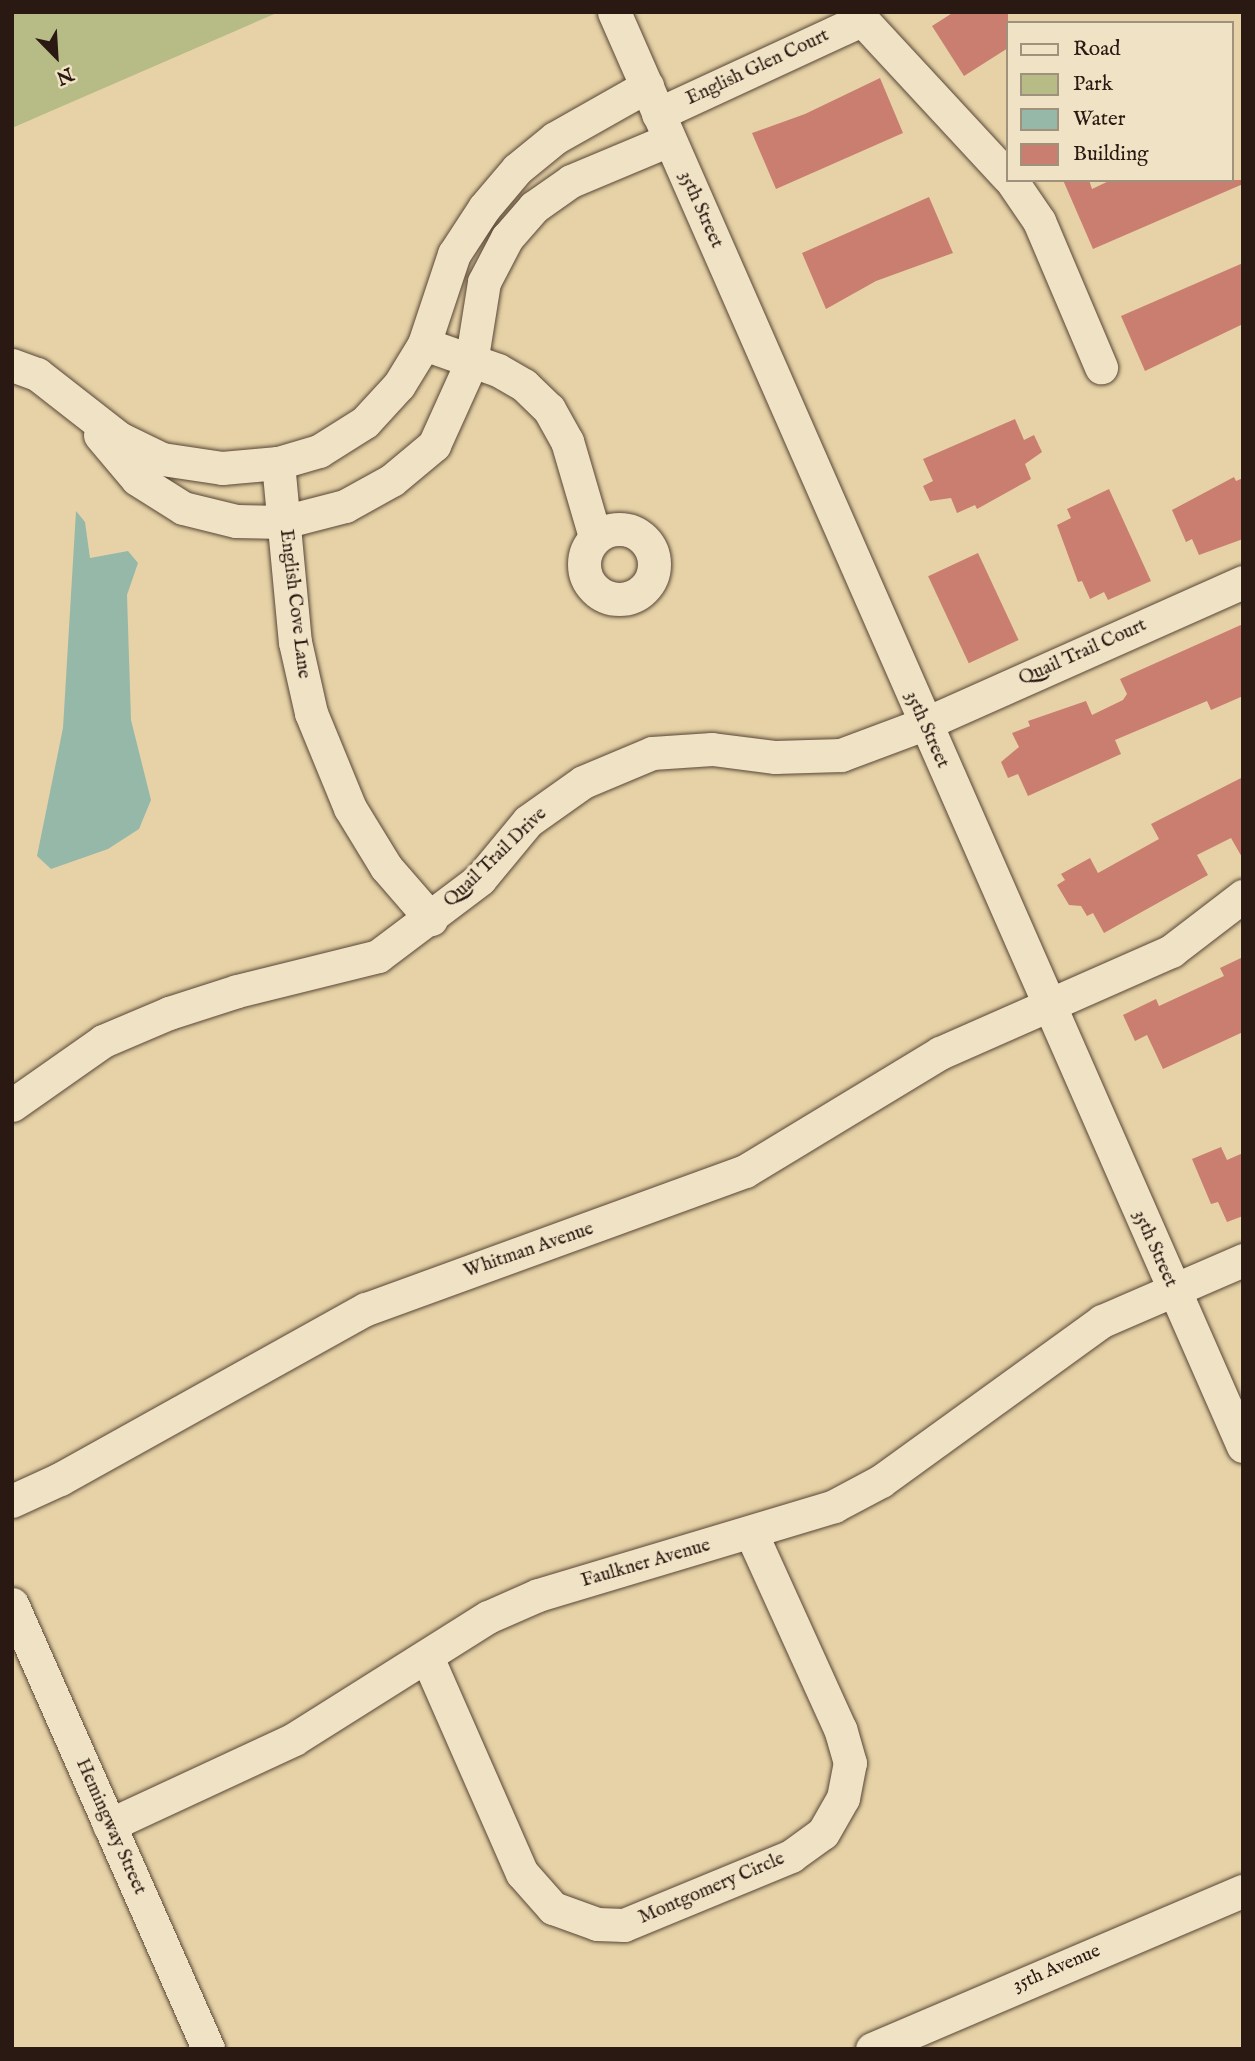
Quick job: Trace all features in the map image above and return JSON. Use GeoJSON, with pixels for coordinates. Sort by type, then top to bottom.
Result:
{"type":"FeatureCollection","features":[{"type":"Feature","properties":{"kind":"street","name":"35th Street"},"geometry":{"type":"LineString","coordinates":[[614,12],[1172,1290],[1243,1446]]}},
{"type":"Feature","properties":{"kind":"street","name":"English Glen Court"},"geometry":{"type":"LineString","coordinates":[[658,113],[857,17],[1006,175]]}},
{"type":"Feature","properties":{"kind":"street"},"geometry":{"type":"LineString","coordinates":[[12,365],[37,374],[119,439],[162,459],[222,468],[278,463],[319,452],[365,422],[400,385],[424,344],[454,254],[484,208],[517,169],[555,138],[658,113]]}},
{"type":"Feature","properties":{"kind":"street"},"geometry":{"type":"LineString","coordinates":[[76,406],[137,479],[183,508],[236,521],[283,522],[345,506],[391,480],[434,444],[471,363],[484,282],[507,238],[534,207],[572,181],[658,113]]}},
{"type":"Feature","properties":{"kind":"street","name":"English Glen Court"},"geometry":{"type":"LineString","coordinates":[[1012,182],[1039,221],[1101,367]]}},
{"type":"Feature","properties":{"kind":"street"},"geometry":{"type":"LineString","coordinates":[[424,344],[524,385],[549,409],[567,441],[596,537]]}},
{"type":"Feature","properties":{"kind":"street","name":"English Cove Lane"},"geometry":{"type":"LineString","coordinates":[[278,463],[295,642],[322,746],[350,808],[386,867],[431,919]]}},
{"type":"Feature","properties":{"kind":"street","name":"Quail Trail Court"},"geometry":{"type":"LineString","coordinates":[[924,724],[1243,582]]}},
{"type":"Feature","properties":{"kind":"street","name":"Quail Trail Drive"},"geometry":{"type":"LineString","coordinates":[[12,1105],[103,1041],[237,990],[378,956],[480,880],[528,821],[583,782],[652,753],[712,749],[775,757],[841,755],[924,724]]}},
{"type":"Feature","properties":{"kind":"street","name":"Whitman Avenue"},"geometry":{"type":"LineString","coordinates":[[12,1501],[97,1459],[323,1329],[366,1309],[745,1171],[904,1072],[1171,951],[1243,896]]}},
{"type":"Feature","properties":{"kind":"street","name":"Faulkner Avenue"},"geometry":{"type":"LineString","coordinates":[[109,1825],[270,1752],[488,1617],[538,1595],[834,1506],[881,1481],[1091,1328],[1243,1260]]}},
{"type":"Feature","properties":{"kind":"street","name":"Montgomery Circle"},"geometry":{"type":"LineString","coordinates":[[427,1657],[522,1873],[553,1908],[597,1924],[624,1925],[792,1856],[823,1833],[842,1798],[850,1763],[840,1728],[751,1533]]}},
{"type":"Feature","properties":{"kind":"street","name":"Hemingway Street"},"geometry":{"type":"LineString","coordinates":[[12,1604],[208,2049]]}},
{"type":"Feature","properties":{"kind":"street","name":"35th Avenue"},"geometry":{"type":"LineString","coordinates":[[872,2049],[1243,1891]]}},
{"type":"Feature","properties":{"kind":"green space"},"geometry":{"type":"Polygon","coordinates":[[[12,12],[279,12],[12,128],[12,12]]]}},
{"type":"Feature","properties":{"kind":"water"},"geometry":{"type":"Polygon","coordinates":[[[76,511],[85,522],[90,558],[128,551],[138,563],[127,595],[131,720],[151,800],[139,829],[108,849],[51,869],[37,856],[63,728],[76,511]]]}},
{"type":"Feature","properties":{"kind":"building"},"geometry":{"type":"Polygon","coordinates":[[[954,12],[1008,12],[1006,49],[964,76],[932,26],[954,12]]]}},
{"type":"Feature","properties":{"kind":"building"},"geometry":{"type":"Polygon","coordinates":[[[880,78],[903,133],[776,189],[752,133],[805,114],[880,78]]]}},
{"type":"Feature","properties":{"kind":"building"},"geometry":{"type":"Polygon","coordinates":[[[1243,180],[1243,184],[1093,249],[1064,182],[1090,182],[1092,189],[1107,182],[1243,180]]]}},
{"type":"Feature","properties":{"kind":"building"},"geometry":{"type":"Polygon","coordinates":[[[929,197],[953,253],[876,281],[826,309],[802,253],[929,197]]]}},
{"type":"Feature","properties":{"kind":"building"},"geometry":{"type":"Polygon","coordinates":[[[1243,263],[1243,324],[1145,371],[1121,316],[1243,263]]]}},
{"type":"Feature","properties":{"kind":"building"},"geometry":{"type":"Polygon","coordinates":[[[1015,419],[1024,440],[1034,435],[1042,452],[1025,464],[1031,479],[977,509],[975,505],[957,513],[951,498],[930,501],[923,486],[933,481],[923,459],[1015,419]]]}},
{"type":"Feature","properties":{"kind":"building"},"geometry":{"type":"Polygon","coordinates":[[[1234,477],[1236,481],[1243,478],[1243,539],[1199,555],[1192,539],[1186,542],[1172,510],[1234,477]]]}},
{"type":"Feature","properties":{"kind":"building"},"geometry":{"type":"Polygon","coordinates":[[[1109,489],[1151,581],[1108,600],[1104,592],[1090,599],[1082,581],[1078,582],[1057,525],[1071,518],[1067,509],[1109,489]]]}},
{"type":"Feature","properties":{"kind":"building"},"geometry":{"type":"Polygon","coordinates":[[[978,553],[1019,640],[969,663],[928,576],[978,553]]]}},
{"type":"Feature","properties":{"kind":"building"},"geometry":{"type":"Polygon","coordinates":[[[1243,624],[1243,696],[1211,710],[1207,701],[1115,740],[1121,754],[1028,796],[1018,774],[1008,778],[1001,762],[1019,747],[1012,733],[1030,726],[1028,721],[1086,701],[1092,715],[1123,700],[1127,694],[1120,679],[1243,624]]]}},
{"type":"Feature","properties":{"kind":"building"},"geometry":{"type":"Polygon","coordinates":[[[1243,777],[1243,859],[1231,838],[1197,855],[1208,875],[1104,933],[1093,913],[1087,916],[1081,906],[1069,905],[1057,885],[1065,880],[1061,874],[1090,858],[1098,873],[1159,839],[1151,824],[1243,777]]]}},
{"type":"Feature","properties":{"kind":"building"},"geometry":{"type":"Polygon","coordinates":[[[1243,957],[1243,1032],[1163,1069],[1147,1035],[1135,1041],[1123,1015],[1156,999],[1159,1006],[1224,976],[1220,968],[1243,957]]]}},
{"type":"Feature","properties":{"kind":"building"},"geometry":{"type":"Polygon","coordinates":[[[1221,1147],[1227,1160],[1243,1153],[1243,1216],[1227,1222],[1218,1202],[1211,1204],[1192,1159],[1221,1147]]]}}]}
